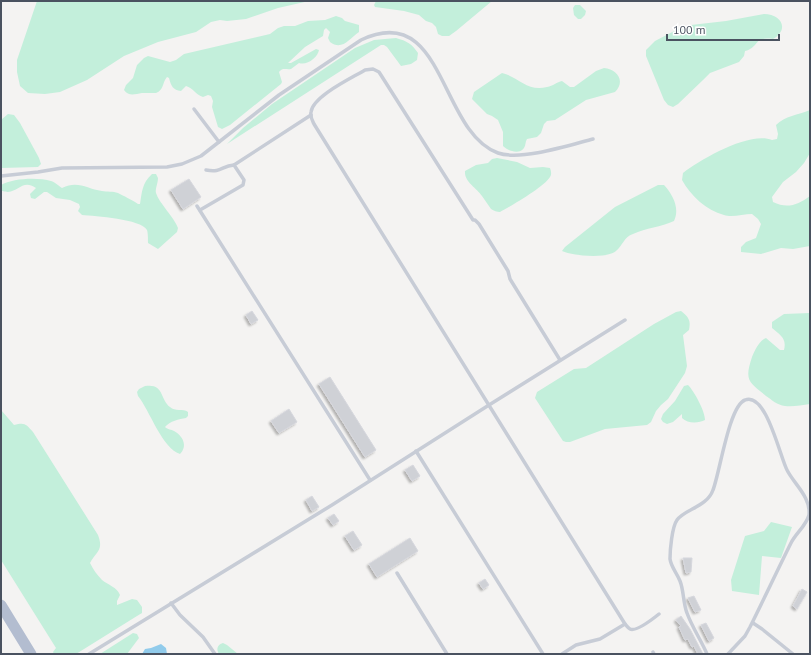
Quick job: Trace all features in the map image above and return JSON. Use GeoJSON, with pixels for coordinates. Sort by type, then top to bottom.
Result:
{"type":"FeatureCollection","features":[{"type":"Feature","properties":{"kind":"main road"},"geometry":{"type":"LineString","coordinates":[[1,605],[31,654]]}},
{"type":"Feature","properties":{"kind":"lane"},"geometry":{"type":"LineString","coordinates":[[1,176],[62,168],[166,167],[192,161],[219,142],[279,94],[360,40],[372,34],[390,30],[407,34],[420,42],[433,61],[466,126],[475,138],[490,150],[511,156],[524,155],[557,149],[594,139]]}},
{"type":"Feature","properties":{"kind":"lane"},"geometry":{"type":"LineString","coordinates":[[560,360],[510,279],[508,271],[480,224],[473,220],[379,72],[373,69],[365,70],[315,102],[311,115],[318,131],[628,629],[637,629],[659,614]]}},
{"type":"Feature","properties":{"kind":"lane"},"geometry":{"type":"LineString","coordinates":[[194,109],[219,142]]}},
{"type":"Feature","properties":{"kind":"lane"},"geometry":{"type":"LineString","coordinates":[[206,170],[216,172],[226,166],[234,165],[311,115]]}},
{"type":"Feature","properties":{"kind":"lane"},"geometry":{"type":"LineString","coordinates":[[200,210],[242,185],[244,180],[234,165]]}},
{"type":"Feature","properties":{"kind":"lane"},"geometry":{"type":"LineString","coordinates":[[197,206],[370,480]]}},
{"type":"Feature","properties":{"kind":"lane"},"geometry":{"type":"LineString","coordinates":[[89,654],[332,505],[625,320]]}},
{"type":"Feature","properties":{"kind":"lane"},"geometry":{"type":"LineString","coordinates":[[707,654],[688,615],[681,581],[670,560],[674,528],[677,520],[702,503],[713,491],[732,418],[740,403],[749,399],[758,403],[765,413],[787,470],[804,494],[809,512],[807,521],[792,541],[753,623],[745,636],[728,654]]}},
{"type":"Feature","properties":{"kind":"lane"},"geometry":{"type":"LineString","coordinates":[[416,451],[542,654]]}},
{"type":"Feature","properties":{"kind":"lane"},"geometry":{"type":"LineString","coordinates":[[396,573],[447,654]]}},
{"type":"Feature","properties":{"kind":"lane"},"geometry":{"type":"LineString","coordinates":[[171,603],[180,615],[203,637],[215,654]]}},
{"type":"Feature","properties":{"kind":"lane"},"geometry":{"type":"LineString","coordinates":[[753,623],[790,653]]}},
{"type":"Feature","properties":{"kind":"lane"},"geometry":{"type":"LineString","coordinates":[[562,654],[576,645],[600,639],[626,624]]}},
{"type":"Feature","properties":{"kind":"green space"},"geometry":{"type":"Polygon","coordinates":[[[37,1],[309,1],[278,8],[246,19],[227,21],[220,20],[211,22],[196,32],[158,42],[124,56],[87,80],[60,92],[45,94],[28,93],[20,86],[17,72],[17,60],[37,1]]]}},
{"type":"Feature","properties":{"kind":"green space"},"geometry":{"type":"Polygon","coordinates":[[[376,1],[492,1],[449,36],[442,36],[438,34],[436,27],[432,23],[426,21],[419,15],[404,11],[375,7],[374,5],[376,1]]]}},
{"type":"Feature","properties":{"kind":"green space"},"geometry":{"type":"Polygon","coordinates":[[[575,5],[580,5],[586,11],[585,15],[581,19],[578,19],[574,15],[573,8],[575,5]]]}},
{"type":"Feature","properties":{"kind":"green space"},"geometry":{"type":"Polygon","coordinates":[[[764,14],[775,16],[779,19],[782,27],[778,35],[773,39],[767,38],[759,40],[753,47],[745,51],[744,56],[739,62],[710,73],[678,104],[673,107],[668,105],[664,100],[646,56],[646,50],[655,41],[680,28],[691,25],[726,21],[764,14]]]}},
{"type":"Feature","properties":{"kind":"green space"},"geometry":{"type":"Polygon","coordinates":[[[336,16],[345,21],[359,25],[359,32],[342,45],[338,45],[330,42],[328,38],[330,32],[326,28],[323,36],[305,47],[288,63],[291,63],[316,49],[319,50],[314,58],[309,62],[302,64],[299,63],[291,69],[280,70],[281,84],[230,125],[222,129],[218,127],[212,107],[213,101],[211,96],[208,95],[203,97],[186,86],[181,91],[176,90],[167,77],[162,88],[156,93],[128,94],[124,90],[126,85],[133,78],[137,65],[148,56],[170,62],[176,60],[184,54],[270,34],[278,28],[284,26],[295,26],[308,21],[325,20],[336,16]]]}},
{"type":"Feature","properties":{"kind":"green space"},"geometry":{"type":"Polygon","coordinates":[[[396,38],[414,47],[418,53],[417,60],[411,64],[401,66],[387,47],[381,45],[227,144],[243,128],[272,104],[355,48],[374,40],[396,38]]]}},
{"type":"Feature","properties":{"kind":"green space"},"geometry":{"type":"Polygon","coordinates":[[[604,68],[616,73],[620,80],[620,84],[615,92],[586,100],[555,120],[547,121],[544,124],[541,133],[537,137],[527,139],[524,148],[516,152],[503,146],[503,132],[498,120],[487,114],[472,99],[474,92],[502,73],[528,86],[540,88],[547,87],[562,81],[570,87],[574,87],[596,71],[604,68]]]}},
{"type":"Feature","properties":{"kind":"green space"},"geometry":{"type":"Polygon","coordinates":[[[810,110],[810,153],[804,163],[796,172],[783,182],[772,197],[773,202],[788,206],[797,204],[810,196],[810,246],[793,249],[781,248],[761,254],[741,252],[741,247],[746,242],[756,238],[761,224],[758,219],[752,214],[727,216],[711,210],[690,192],[682,180],[683,173],[713,154],[739,143],[751,139],[777,139],[778,134],[776,125],[788,118],[810,110]]]}},
{"type":"Feature","properties":{"kind":"green space"},"geometry":{"type":"Polygon","coordinates":[[[8,114],[14,115],[20,123],[39,158],[41,164],[38,167],[1,168],[1,120],[8,114]]]}},
{"type":"Feature","properties":{"kind":"green space"},"geometry":{"type":"Polygon","coordinates":[[[497,158],[517,162],[530,168],[550,168],[551,175],[547,181],[527,196],[500,212],[496,211],[491,209],[480,193],[469,182],[465,175],[465,171],[476,165],[488,163],[492,159],[497,158]]]}},
{"type":"Feature","properties":{"kind":"green space"},"geometry":{"type":"Polygon","coordinates":[[[152,174],[156,174],[158,178],[156,193],[178,228],[177,232],[158,249],[148,243],[147,230],[143,226],[136,223],[97,216],[82,215],[78,211],[80,207],[79,204],[70,200],[56,198],[47,192],[44,192],[35,199],[31,198],[30,194],[36,188],[28,185],[24,185],[8,192],[1,191],[1,185],[12,181],[39,179],[55,183],[62,188],[78,185],[97,190],[116,192],[140,204],[144,184],[152,174]]]}},
{"type":"Feature","properties":{"kind":"green space"},"geometry":{"type":"Polygon","coordinates":[[[658,185],[664,185],[673,197],[676,207],[676,216],[674,221],[630,235],[612,254],[590,256],[562,251],[615,207],[658,185]]]}},
{"type":"Feature","properties":{"kind":"green space"},"geometry":{"type":"Polygon","coordinates":[[[681,311],[688,317],[690,324],[689,330],[683,335],[687,366],[685,373],[668,399],[656,411],[651,422],[647,425],[605,429],[570,442],[563,441],[535,398],[537,392],[574,369],[586,368],[654,324],[676,312],[681,311]]]}},
{"type":"Feature","properties":{"kind":"green space"},"geometry":{"type":"Polygon","coordinates":[[[810,313],[810,404],[791,406],[782,405],[766,396],[752,384],[748,376],[748,371],[752,357],[759,343],[766,338],[780,350],[784,350],[785,342],[772,328],[772,322],[784,314],[810,313]]]}},
{"type":"Feature","properties":{"kind":"green space"},"geometry":{"type":"Polygon","coordinates":[[[688,385],[699,401],[705,416],[705,420],[700,422],[690,422],[682,418],[682,414],[673,422],[667,424],[663,422],[661,419],[663,414],[675,401],[684,386],[688,385]]]}},
{"type":"Feature","properties":{"kind":"green space"},"geometry":{"type":"Polygon","coordinates":[[[145,386],[156,387],[159,389],[167,404],[172,408],[188,412],[188,416],[186,418],[172,422],[165,427],[173,430],[182,438],[184,448],[180,454],[168,445],[162,437],[138,396],[137,392],[139,389],[145,386]]]}},
{"type":"Feature","properties":{"kind":"green space"},"geometry":{"type":"Polygon","coordinates":[[[1,410],[14,425],[25,424],[33,432],[98,535],[100,540],[100,548],[90,563],[102,580],[119,592],[120,595],[117,605],[132,599],[137,600],[142,607],[142,613],[76,654],[54,654],[53,652],[56,648],[1,560],[1,410]]]}},
{"type":"Feature","properties":{"kind":"green space"},"geometry":{"type":"Polygon","coordinates":[[[771,522],[792,527],[781,558],[762,556],[759,595],[732,591],[731,580],[745,536],[764,531],[771,522]]]}},
{"type":"Feature","properties":{"kind":"green space"},"geometry":{"type":"Polygon","coordinates":[[[133,633],[137,634],[139,638],[127,654],[100,654],[133,633]]]}},
{"type":"Feature","properties":{"kind":"green space"},"geometry":{"type":"Polygon","coordinates":[[[223,643],[238,654],[219,654],[218,647],[223,643]]]}},
{"type":"Feature","properties":{"kind":"water"},"geometry":{"type":"Polygon","coordinates":[[[161,644],[166,648],[167,654],[142,654],[145,649],[161,644]]]}},
{"type":"Feature","properties":{"kind":"building"},"geometry":{"type":"Polygon","coordinates":[[[189,179],[201,197],[183,209],[171,190],[189,179]]]}},
{"type":"Feature","properties":{"kind":"building"},"geometry":{"type":"Polygon","coordinates":[[[252,311],[258,320],[251,324],[246,315],[252,311]]]}},
{"type":"Feature","properties":{"kind":"building"},"geometry":{"type":"Polygon","coordinates":[[[330,377],[376,450],[365,457],[319,384],[330,377]]]}},
{"type":"Feature","properties":{"kind":"building"},"geometry":{"type":"Polygon","coordinates":[[[289,409],[297,422],[279,433],[271,421],[289,409]]]}},
{"type":"Feature","properties":{"kind":"building"},"geometry":{"type":"Polygon","coordinates":[[[413,465],[420,476],[412,481],[405,470],[413,465]]]}},
{"type":"Feature","properties":{"kind":"building"},"geometry":{"type":"Polygon","coordinates":[[[312,496],[319,507],[312,511],[306,500],[312,496]]]}},
{"type":"Feature","properties":{"kind":"building"},"geometry":{"type":"Polygon","coordinates":[[[334,514],[339,521],[333,525],[328,518],[334,514]]]}},
{"type":"Feature","properties":{"kind":"building"},"geometry":{"type":"Polygon","coordinates":[[[353,531],[362,545],[354,550],[345,536],[353,531]]]}},
{"type":"Feature","properties":{"kind":"building"},"geometry":{"type":"Polygon","coordinates":[[[410,538],[418,551],[377,577],[369,564],[410,538]]]}},
{"type":"Feature","properties":{"kind":"building"},"geometry":{"type":"Polygon","coordinates":[[[683,558],[692,558],[691,572],[686,573],[683,558]]]}},
{"type":"Feature","properties":{"kind":"building"},"geometry":{"type":"Polygon","coordinates":[[[485,579],[489,585],[483,589],[479,583],[485,579]]]}},
{"type":"Feature","properties":{"kind":"building"},"geometry":{"type":"Polygon","coordinates":[[[802,589],[807,592],[797,609],[793,606],[802,589]]]}},
{"type":"Feature","properties":{"kind":"building"},"geometry":{"type":"Polygon","coordinates":[[[694,596],[701,610],[695,612],[688,598],[694,596]]]}},
{"type":"Feature","properties":{"kind":"building"},"geometry":{"type":"Polygon","coordinates":[[[681,616],[690,629],[703,654],[698,654],[688,639],[685,640],[679,627],[681,626],[676,620],[681,616]]]}},
{"type":"Feature","properties":{"kind":"building"},"geometry":{"type":"Polygon","coordinates":[[[706,623],[714,638],[709,641],[701,625],[706,623]]]}}]}
